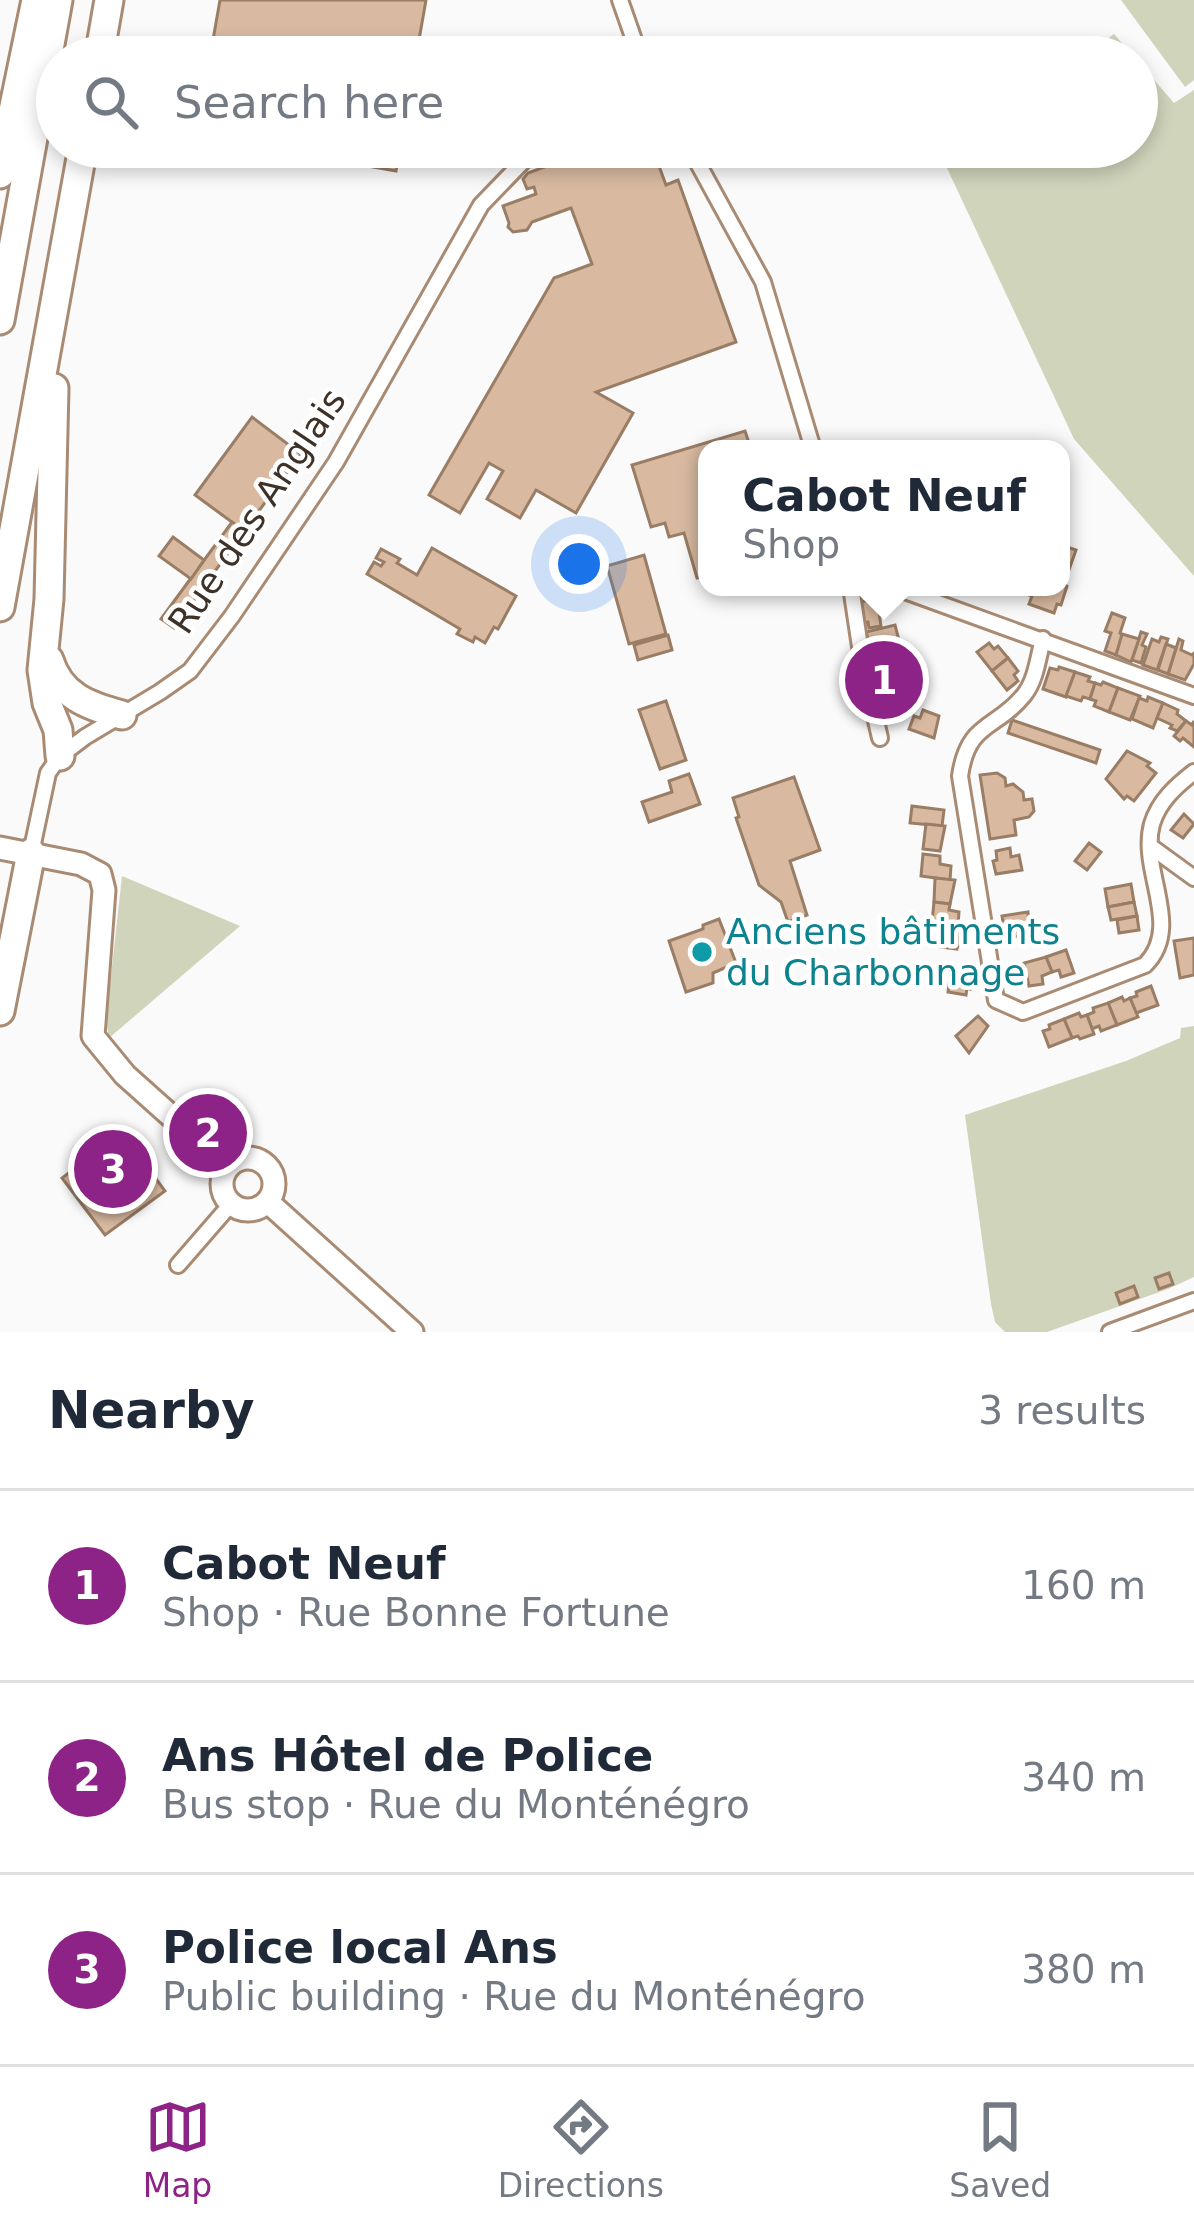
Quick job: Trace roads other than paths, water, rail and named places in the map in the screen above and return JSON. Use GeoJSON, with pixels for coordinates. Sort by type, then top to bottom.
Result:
{"type":"FeatureCollection","features":[{"type":"Feature","properties":{"kind":"highway"},"geometry":{"type":"LineString","coordinates":[[0,174],[36,0]]}},
{"type":"Feature","properties":{"kind":"highway"},"geometry":{"type":"LineString","coordinates":[[51,36],[58,0]]}},
{"type":"Feature","properties":{"kind":"highway"},"geometry":{"type":"LineString","coordinates":[[103,36],[109,0]]}},
{"type":"Feature","properties":{"kind":"highway"},"geometry":{"type":"LineString","coordinates":[[22,72],[22,196]]}},
{"type":"Feature","properties":{"kind":"highway"},"geometry":{"type":"LineString","coordinates":[[0,320],[36,120]]}},
{"type":"Feature","properties":{"kind":"highway"},"geometry":{"type":"LineString","coordinates":[[0,607],[79,168]]}},
{"type":"Feature","properties":{"kind":"highway"},"geometry":{"type":"LineString","coordinates":[[51,324],[50,579],[42,670],[60,756]]}},
{"type":"Feature","properties":{"kind":"highway"},"geometry":{"type":"LineString","coordinates":[[45,645],[63,689],[88,706],[122,715]]}},
{"type":"Feature","properties":{"kind":"highway"},"geometry":{"type":"LineString","coordinates":[[0,1011],[31,853]]}},
{"type":"Feature","properties":{"kind":"street"},"geometry":{"type":"LineString","coordinates":[[620,0],[630,36]]}},
{"type":"Feature","properties":{"kind":"street","name":"Rue des Anglais"},"geometry":{"type":"LineString","coordinates":[[60,756],[190,671],[336,462],[481,205],[517,168]]}},
{"type":"Feature","properties":{"kind":"street"},"geometry":{"type":"LineString","coordinates":[[701,168],[763,282],[810,440]]}},
{"type":"Feature","properties":{"kind":"street"},"geometry":{"type":"LineString","coordinates":[[851,596],[880,738]]}},
{"type":"Feature","properties":{"kind":"street"},"geometry":{"type":"LineString","coordinates":[[919,596],[1194,696]]}},
{"type":"Feature","properties":{"kind":"street"},"geometry":{"type":"LineString","coordinates":[[1043,640],[1031,684],[1021,700],[980,731],[964,750],[960,776],[995,1000],[1023,1012],[1145,965],[1156,954],[1163,926],[1150,846],[1152,823],[1170,791],[1194,772]]}},
{"type":"Feature","properties":{"kind":"street"},"geometry":{"type":"LineString","coordinates":[[31,853],[48,773],[60,756]]}},
{"type":"Feature","properties":{"kind":"street"},"geometry":{"type":"LineString","coordinates":[[1150,846],[1194,878]]}},
{"type":"Feature","properties":{"kind":"street"},"geometry":{"type":"LineString","coordinates":[[0,848],[81,864],[100,874],[104,890],[93,1036],[125,1075],[228,1166]]}},
{"type":"Feature","properties":{"kind":"street"},"geometry":{"type":"LineString","coordinates":[[247,1158],[264,1163],[275,1185],[268,1202],[249,1211],[231,1204],[221,1184],[228,1166],[247,1158]]}},
{"type":"Feature","properties":{"kind":"street"},"geometry":{"type":"LineString","coordinates":[[268,1202],[412,1332]]}},
{"type":"Feature","properties":{"kind":"street"},"geometry":{"type":"LineString","coordinates":[[178,1265],[231,1204]]}},
{"type":"Feature","properties":{"kind":"street"},"geometry":{"type":"LineString","coordinates":[[1110,1332],[1194,1301]]}},
{"type":"Feature","properties":{"kind":"place","name":"Cabot Neuf"},"geometry":{"type":"Point","coordinates":[884,680]}},
{"type":"Feature","properties":{"kind":"place","name":"Anciens bâtiments du Charbonnage"},"geometry":{"type":"Point","coordinates":[702,952]}},
{"type":"Feature","properties":{"kind":"place","name":"Ans Hôtel de Police"},"geometry":{"type":"Point","coordinates":[208,1133]}},
{"type":"Feature","properties":{"kind":"place","name":"Police local Ans"},"geometry":{"type":"Point","coordinates":[113,1169]}}]}
